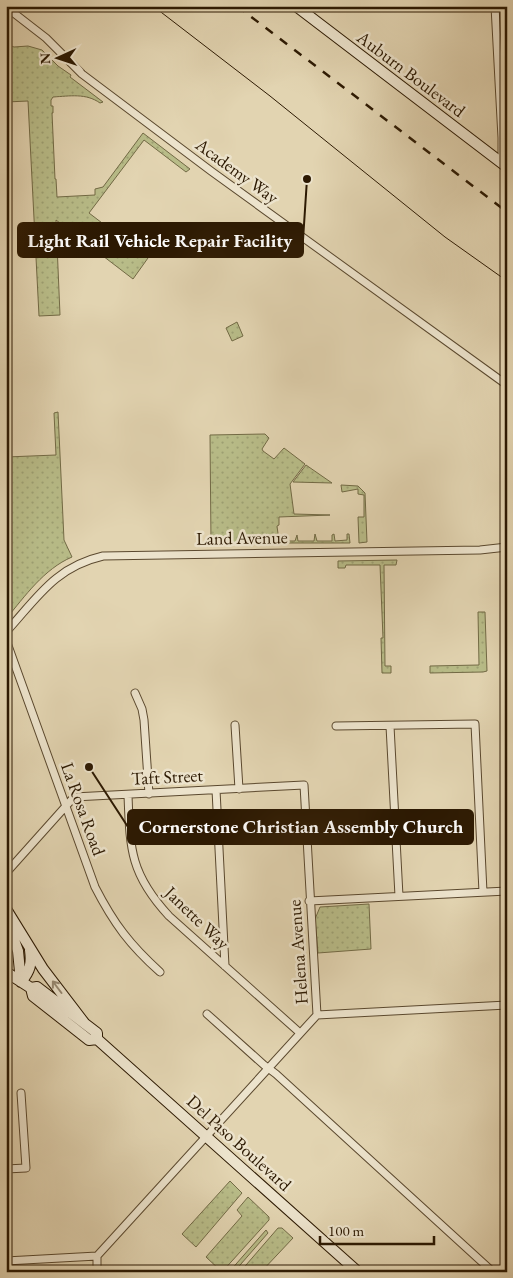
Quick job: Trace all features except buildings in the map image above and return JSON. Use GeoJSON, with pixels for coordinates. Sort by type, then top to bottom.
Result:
{"type":"FeatureCollection","features":[{"type":"Feature","properties":{"kind":"main road","name":"Auburn Boulevard"},"geometry":{"type":"LineString","coordinates":[[296,6],[504,165]]}},
{"type":"Feature","properties":{"kind":"main road"},"geometry":{"type":"LineString","coordinates":[[6,909],[30,949],[86,1024]]}},
{"type":"Feature","properties":{"kind":"main road"},"geometry":{"type":"LineString","coordinates":[[6,918],[18,951],[21,982]]}},
{"type":"Feature","properties":{"kind":"main road"},"geometry":{"type":"LineString","coordinates":[[21,982],[29,971],[32,962],[30,949]]}},
{"type":"Feature","properties":{"kind":"main road"},"geometry":{"type":"LineString","coordinates":[[6,972],[31,988],[37,987],[97,1033],[97,1039],[90,1040],[82,1035],[33,996],[31,988]]}},
{"type":"Feature","properties":{"kind":"main road","name":"Del Paso Boulevard"},"geometry":{"type":"LineString","coordinates":[[97,1039],[358,1272]]}},
{"type":"Feature","properties":{"kind":"street"},"geometry":{"type":"LineString","coordinates":[[495,6],[503,87],[504,165]]}},
{"type":"Feature","properties":{"kind":"street","name":"Academy Way"},"geometry":{"type":"LineString","coordinates":[[6,7],[46,38],[89,80],[211,171],[507,385]]}},
{"type":"Feature","properties":{"kind":"street","name":"Land Avenue"},"geometry":{"type":"LineString","coordinates":[[6,632],[60,574],[81,562],[103,556],[480,550],[507,547]]}},
{"type":"Feature","properties":{"kind":"street","name":"La Rosa Road"},"geometry":{"type":"LineString","coordinates":[[6,640],[95,887],[128,941],[160,972]]}},
{"type":"Feature","properties":{"kind":"street"},"geometry":{"type":"LineString","coordinates":[[135,693],[140,703],[144,720],[149,794]]}},
{"type":"Feature","properties":{"kind":"street"},"geometry":{"type":"LineString","coordinates":[[336,726],[475,724],[483,892]]}},
{"type":"Feature","properties":{"kind":"street"},"geometry":{"type":"LineString","coordinates":[[235,726],[239,789]]}},
{"type":"Feature","properties":{"kind":"street"},"geometry":{"type":"LineString","coordinates":[[390,726],[399,896]]}},
{"type":"Feature","properties":{"kind":"street","name":"Taft Street"},"geometry":{"type":"LineString","coordinates":[[6,873],[74,797],[304,785]]}},
{"type":"Feature","properties":{"kind":"street","name":"Helena Avenue"},"geometry":{"type":"LineString","coordinates":[[96,1256],[316,1015],[304,785]]}},
{"type":"Feature","properties":{"kind":"street"},"geometry":{"type":"LineString","coordinates":[[216,790],[225,966]]}},
{"type":"Feature","properties":{"kind":"street","name":"Janette Way"},"geometry":{"type":"LineString","coordinates":[[128,795],[130,843],[134,861],[150,894],[169,916],[300,1034]]}},
{"type":"Feature","properties":{"kind":"street"},"geometry":{"type":"LineString","coordinates":[[309,900],[507,891]]}},
{"type":"Feature","properties":{"kind":"street"},"geometry":{"type":"LineString","coordinates":[[316,1015],[507,1006]]}},
{"type":"Feature","properties":{"kind":"street"},"geometry":{"type":"LineString","coordinates":[[207,1014],[493,1272]]}},
{"type":"Feature","properties":{"kind":"street"},"geometry":{"type":"LineString","coordinates":[[6,1169],[26,1168],[21,1093]]}},
{"type":"Feature","properties":{"kind":"street"},"geometry":{"type":"LineString","coordinates":[[6,1261],[96,1256],[97,1272]]}},
{"type":"Feature","properties":{"kind":"green space"},"geometry":{"type":"Polygon","coordinates":[[[6,44],[14,47],[28,46],[42,50],[58,66],[71,75],[70,77],[103,102],[100,103],[78,96],[53,97],[51,100],[51,106],[53,106],[57,197],[95,195],[95,189],[103,187],[143,133],[190,169],[186,172],[144,140],[89,213],[148,258],[133,279],[56,220],[60,315],[39,316],[28,101],[6,102],[6,44]]]}},
{"type":"Feature","properties":{"kind":"green space"},"geometry":{"type":"Polygon","coordinates":[[[237,322],[243,336],[232,341],[226,328],[237,322]]]}},
{"type":"Feature","properties":{"kind":"green space"},"geometry":{"type":"Polygon","coordinates":[[[58,412],[64,540],[72,557],[44,576],[6,619],[6,457],[56,455],[54,413],[58,412]]]}},
{"type":"Feature","properties":{"kind":"green space"},"geometry":{"type":"Polygon","coordinates":[[[265,434],[269,438],[262,449],[263,451],[274,459],[284,448],[305,464],[290,484],[294,514],[330,515],[279,517],[279,525],[277,526],[279,541],[295,541],[297,535],[298,541],[314,541],[315,534],[317,541],[332,541],[332,535],[334,534],[335,541],[347,540],[347,534],[349,534],[350,543],[211,543],[210,435],[265,434]]]}},
{"type":"Feature","properties":{"kind":"green space"},"geometry":{"type":"Polygon","coordinates":[[[306,465],[332,483],[293,482],[306,465]]]}},
{"type":"Feature","properties":{"kind":"green space"},"geometry":{"type":"Polygon","coordinates":[[[341,485],[358,486],[365,493],[367,542],[359,543],[358,517],[364,517],[364,495],[358,494],[358,489],[342,492],[341,485]]]}},
{"type":"Feature","properties":{"kind":"green space"},"geometry":{"type":"Polygon","coordinates":[[[397,560],[396,565],[384,565],[385,666],[391,666],[391,673],[382,673],[381,638],[383,638],[380,565],[346,565],[345,568],[338,568],[338,561],[397,560]]]}},
{"type":"Feature","properties":{"kind":"green space"},"geometry":{"type":"Polygon","coordinates":[[[478,612],[485,612],[487,671],[430,673],[430,666],[479,665],[478,612]]]}},
{"type":"Feature","properties":{"kind":"green space"},"geometry":{"type":"Polygon","coordinates":[[[369,904],[371,949],[318,953],[315,919],[320,907],[369,904]]]}},
{"type":"Feature","properties":{"kind":"green space"},"geometry":{"type":"Polygon","coordinates":[[[230,1181],[242,1193],[196,1247],[182,1234],[230,1181]]]}},
{"type":"Feature","properties":{"kind":"green space"},"geometry":{"type":"Polygon","coordinates":[[[248,1197],[269,1217],[269,1220],[222,1272],[206,1257],[242,1216],[237,1210],[248,1197]]]}},
{"type":"Feature","properties":{"kind":"green space"},"geometry":{"type":"Polygon","coordinates":[[[278,1228],[282,1228],[293,1238],[261,1272],[240,1272],[278,1228]]]}},
{"type":"Feature","properties":{"kind":"green space"},"geometry":{"type":"Polygon","coordinates":[[[266,1230],[268,1233],[234,1272],[229,1272],[266,1230]]]}},
{"type":"Feature","properties":{"kind":"tram line"},"geometry":{"type":"LineString","coordinates":[[153,6],[270,96],[445,237],[507,281]]}},
{"type":"Feature","properties":{"kind":"railway"},"geometry":{"type":"LineString","coordinates":[[237,6],[507,212]]}},
{"type":"Feature","properties":{"kind":"place","name":"Light Rail Vehicle Repair Facility"},"geometry":{"type":"Point","coordinates":[307,179]}},
{"type":"Feature","properties":{"kind":"place","name":"Cornerstone Christian Assembly Church"},"geometry":{"type":"Point","coordinates":[89,767]}}]}
